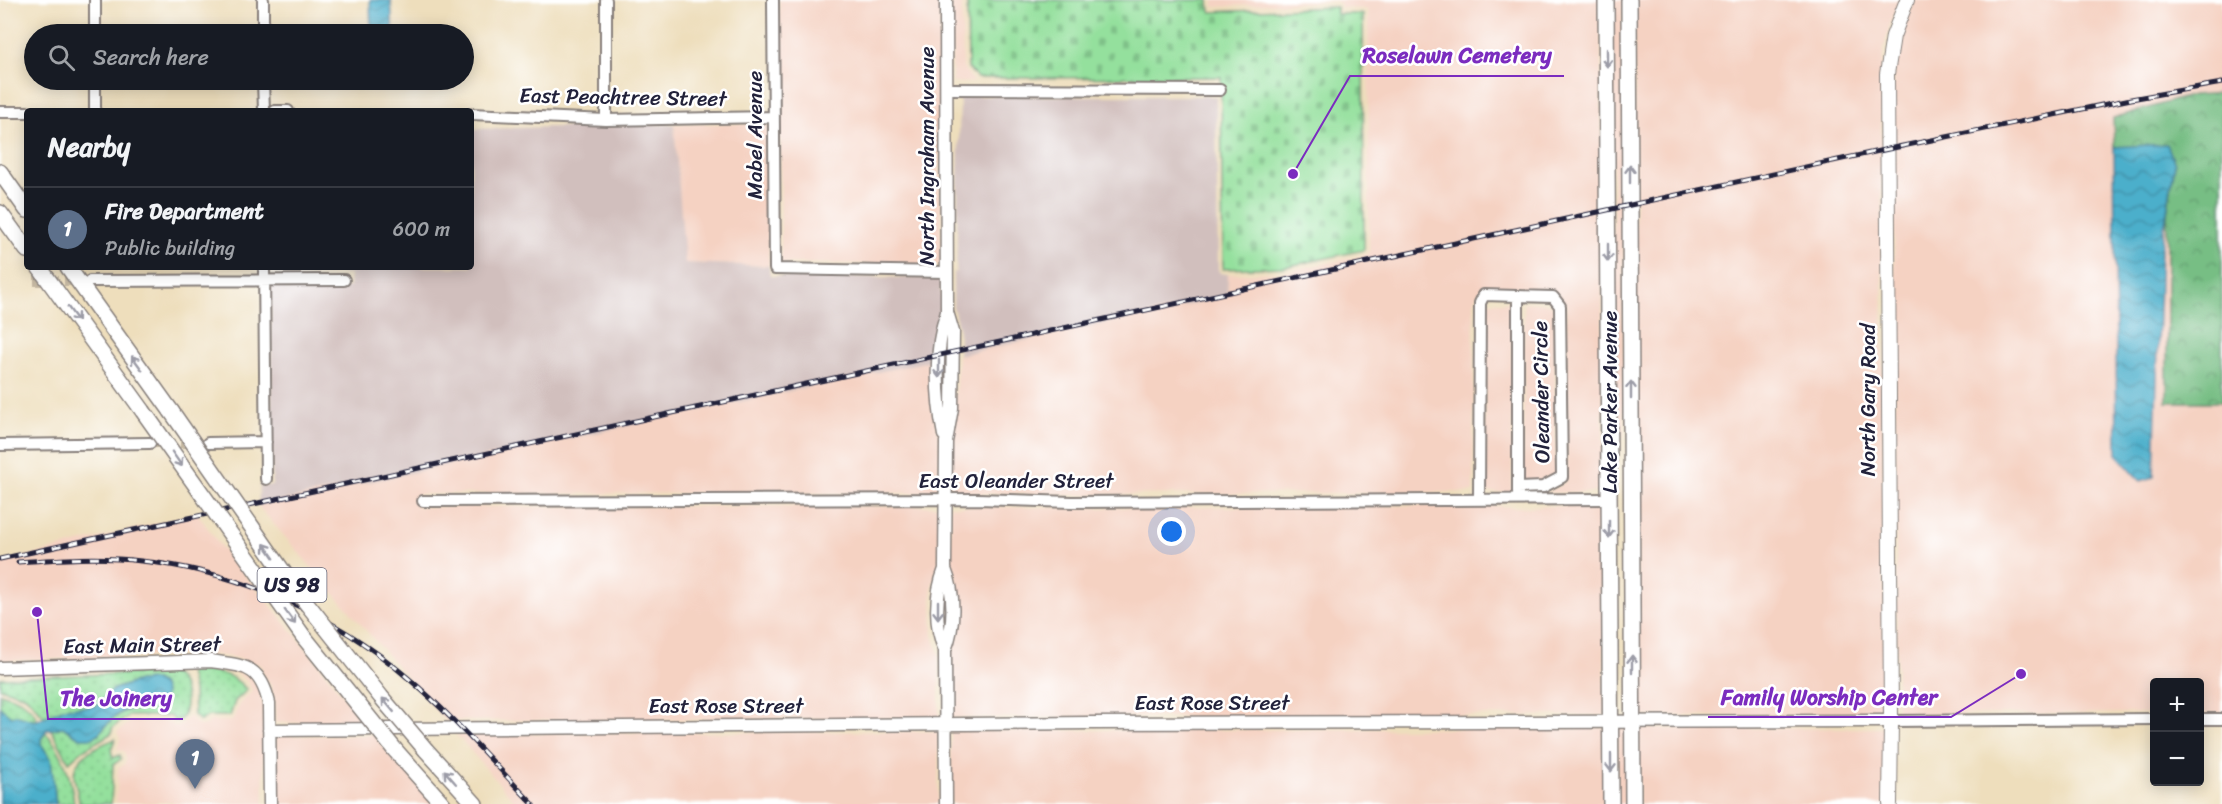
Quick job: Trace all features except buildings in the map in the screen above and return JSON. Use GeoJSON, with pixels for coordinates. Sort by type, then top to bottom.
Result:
{"type":"FeatureCollection","features":[{"type":"Feature","properties":{"kind":"main road","name":"Lake Parker Avenue"},"geometry":{"type":"LineString","coordinates":[[1606,0],[1611,804]]}},
{"type":"Feature","properties":{"kind":"main road","name":"Lake Parker Avenue"},"geometry":{"type":"LineString","coordinates":[[1629,0],[1633,804]]}},
{"type":"Feature","properties":{"kind":"main road","name":"North Gary Road"},"geometry":{"type":"LineString","coordinates":[[1890,804],[1887,74],[1893,36],[1907,0]]}},
{"type":"Feature","properties":{"kind":"main road"},"geometry":{"type":"LineString","coordinates":[[0,172],[24,206]]}},
{"type":"Feature","properties":{"kind":"main road"},"geometry":{"type":"LineString","coordinates":[[0,213],[24,246]]}},
{"type":"Feature","properties":{"kind":"main road","name":"US 98"},"geometry":{"type":"LineString","coordinates":[[41,270],[303,636],[395,750],[443,804]]}},
{"type":"Feature","properties":{"kind":"main road","name":"US 98"},"geometry":{"type":"LineString","coordinates":[[70,270],[293,586],[381,697],[475,804]]}},
{"type":"Feature","properties":{"kind":"main road"},"geometry":{"type":"LineString","coordinates":[[1609,418],[1618,439],[1620,486],[1631,498]]}},
{"type":"Feature","properties":{"kind":"main road"},"geometry":{"type":"LineString","coordinates":[[1609,499],[1622,515],[1623,558],[1632,589]]}},
{"type":"Feature","properties":{"kind":"street"},"geometry":{"type":"LineString","coordinates":[[95,0],[95,24]]}},
{"type":"Feature","properties":{"kind":"street"},"geometry":{"type":"LineString","coordinates":[[263,0],[263,24]]}},
{"type":"Feature","properties":{"kind":"street"},"geometry":{"type":"LineString","coordinates":[[606,0],[606,120]]}},
{"type":"Feature","properties":{"kind":"street","name":"Mabel Avenue"},"geometry":{"type":"LineString","coordinates":[[773,0],[775,269],[947,272]]}},
{"type":"Feature","properties":{"kind":"street","name":"North Ingraham Avenue"},"geometry":{"type":"LineString","coordinates":[[945,803],[945,650],[952,634],[952,614],[951,584],[945,569],[945,500],[946,442],[952,408],[953,332],[947,312],[946,0]]}},
{"type":"Feature","properties":{"kind":"street"},"geometry":{"type":"LineString","coordinates":[[946,89],[1221,90]]}},
{"type":"Feature","properties":{"kind":"street"},"geometry":{"type":"LineString","coordinates":[[95,90],[95,108]]}},
{"type":"Feature","properties":{"kind":"street"},"geometry":{"type":"LineString","coordinates":[[263,90],[264,108]]}},
{"type":"Feature","properties":{"kind":"street"},"geometry":{"type":"LineString","coordinates":[[0,112],[24,112]]}},
{"type":"Feature","properties":{"kind":"street","name":"East Peachtree Street"},"geometry":{"type":"LineString","coordinates":[[474,114],[606,120],[774,117]]}},
{"type":"Feature","properties":{"kind":"street"},"geometry":{"type":"LineString","coordinates":[[264,270],[266,479]]}},
{"type":"Feature","properties":{"kind":"street"},"geometry":{"type":"LineString","coordinates":[[90,281],[344,280]]}},
{"type":"Feature","properties":{"kind":"street","name":"Oleander Circle"},"geometry":{"type":"LineString","coordinates":[[1479,499],[1480,303],[1484,295],[1553,297],[1560,306],[1562,477],[1543,488],[1518,488]]}},
{"type":"Feature","properties":{"kind":"street","name":"Oleander Circle"},"geometry":{"type":"LineString","coordinates":[[1518,296],[1518,500]]}},
{"type":"Feature","properties":{"kind":"street"},"geometry":{"type":"LineString","coordinates":[[208,443],[266,442]]}},
{"type":"Feature","properties":{"kind":"street"},"geometry":{"type":"LineString","coordinates":[[0,445],[150,443]]}},
{"type":"Feature","properties":{"kind":"street","name":"East Oleander Street"},"geometry":{"type":"LineString","coordinates":[[423,501],[945,500],[1072,502],[1609,499]]}},
{"type":"Feature","properties":{"kind":"street","name":"East Main Street"},"geometry":{"type":"LineString","coordinates":[[0,668],[211,661],[235,664],[255,671],[265,687],[269,703],[270,804]]}},
{"type":"Feature","properties":{"kind":"street"},"geometry":{"type":"LineString","coordinates":[[2204,719],[2222,719]]}},
{"type":"Feature","properties":{"kind":"street","name":"East Rose Street"},"geometry":{"type":"LineString","coordinates":[[269,730],[945,724],[2150,720]]}},
{"type":"Feature","properties":{"kind":"shaded area"},"geometry":{"type":"Polygon","coordinates":[[[779,0],[940,0],[941,265],[781,263],[779,0]]]}},
{"type":"Feature","properties":{"kind":"shaded area"},"geometry":{"type":"Polygon","coordinates":[[[951,0],[962,0],[963,68],[974,82],[952,83],[951,0]]]}},
{"type":"Feature","properties":{"kind":"shaded area"},"geometry":{"type":"Polygon","coordinates":[[[1214,0],[1601,0],[1603,492],[1546,493],[1564,483],[1567,477],[1566,306],[1564,301],[1553,291],[1484,289],[1479,292],[1474,302],[1473,492],[1073,495],[950,493],[958,355],[1227,297],[1228,274],[1284,272],[1365,255],[1369,252],[1368,11],[1341,8],[1336,1],[1214,7],[1214,0]]]}},
{"type":"Feature","properties":{"kind":"shaded area"},"geometry":{"type":"Polygon","coordinates":[[[1612,0],[1623,0],[1624,439],[1614,416],[1612,0]]]}},
{"type":"Feature","properties":{"kind":"shaded area"},"geometry":{"type":"Polygon","coordinates":[[[1634,0],[1900,0],[1891,21],[1884,48],[1881,74],[1885,715],[1638,716],[1637,500],[1639,497],[1637,495],[1634,0]]]}},
{"type":"Feature","properties":{"kind":"shaded area"},"geometry":{"type":"Polygon","coordinates":[[[1914,0],[2222,0],[2222,93],[2193,95],[2113,118],[2117,455],[2154,477],[2161,247],[2167,213],[2167,402],[2222,402],[2222,713],[2204,713],[2204,678],[2150,678],[2150,713],[1897,715],[1893,62],[1905,17],[1914,0]]]}},
{"type":"Feature","properties":{"kind":"shaded area"},"geometry":{"type":"Polygon","coordinates":[[[960,96],[1216,96],[1218,269],[1220,273],[1228,274],[1227,297],[958,355],[959,332],[953,307],[953,272],[956,272],[960,96]]]}},
{"type":"Feature","properties":{"kind":"shaded area"},"geometry":{"type":"Polygon","coordinates":[[[674,124],[768,124],[769,266],[684,263],[674,124]]]}},
{"type":"Feature","properties":{"kind":"shaded area"},"geometry":{"type":"Polygon","coordinates":[[[674,124],[685,263],[769,266],[770,276],[941,278],[941,311],[934,332],[933,360],[258,506],[260,482],[261,486],[272,485],[271,286],[349,287],[350,274],[342,274],[342,270],[474,270],[474,129],[674,124]]]}},
{"type":"Feature","properties":{"kind":"shaded area"},"geometry":{"type":"Polygon","coordinates":[[[1487,302],[1512,302],[1512,493],[1485,492],[1485,304],[1487,302]]]}},
{"type":"Feature","properties":{"kind":"shaded area"},"geometry":{"type":"Polygon","coordinates":[[[1524,302],[1550,304],[1554,308],[1556,473],[1542,481],[1523,481],[1524,302]]]}},
{"type":"Feature","properties":{"kind":"shaded area"},"geometry":{"type":"Polygon","coordinates":[[[933,360],[933,409],[940,442],[939,493],[418,494],[417,507],[939,506],[939,565],[932,586],[933,635],[939,654],[939,718],[445,721],[258,506],[933,360]]]}},
{"type":"Feature","properties":{"kind":"shaded area"},"geometry":{"type":"Polygon","coordinates":[[[1480,505],[1515,507],[1604,505],[1605,715],[951,718],[951,654],[957,634],[957,584],[951,565],[950,506],[1072,508],[1480,505]]]}},
{"type":"Feature","properties":{"kind":"shaded area"},"geometry":{"type":"Polygon","coordinates":[[[197,513],[222,548],[298,638],[364,722],[275,723],[275,703],[271,686],[261,670],[262,667],[256,663],[236,658],[210,654],[0,661],[0,563],[197,513]]]}},
{"type":"Feature","properties":{"kind":"shaded area"},"geometry":{"type":"Polygon","coordinates":[[[232,670],[251,677],[260,690],[263,704],[264,804],[177,804],[173,802],[123,804],[116,802],[118,768],[124,765],[126,759],[124,751],[117,750],[120,738],[117,732],[130,722],[169,722],[180,726],[189,716],[199,726],[210,721],[232,721],[239,704],[252,691],[246,680],[232,670]]]}},
{"type":"Feature","properties":{"kind":"shaded area"},"geometry":{"type":"Polygon","coordinates":[[[1605,728],[1605,804],[952,804],[951,801],[951,731],[1605,728]]]}},
{"type":"Feature","properties":{"kind":"shaded area"},"geometry":{"type":"Polygon","coordinates":[[[1617,728],[1627,729],[1627,804],[1617,804],[1617,728]]]}},
{"type":"Feature","properties":{"kind":"shaded area"},"geometry":{"type":"Polygon","coordinates":[[[1885,728],[1884,804],[1639,804],[1638,729],[1885,728]]]}},
{"type":"Feature","properties":{"kind":"shaded area"},"geometry":{"type":"Polygon","coordinates":[[[939,731],[938,804],[517,804],[456,734],[939,731]]]}},
{"type":"Feature","properties":{"kind":"shaded area"},"geometry":{"type":"Polygon","coordinates":[[[374,735],[435,804],[276,804],[275,736],[374,735]]]}},
{"type":"Feature","properties":{"kind":"green space"},"geometry":{"type":"Polygon","coordinates":[[[967,0],[1209,0],[1210,12],[1336,7],[1337,14],[1363,14],[1364,250],[1284,267],[1223,269],[1221,77],[977,78],[968,68],[967,0]]]}},
{"type":"Feature","properties":{"kind":"green space"},"geometry":{"type":"Polygon","coordinates":[[[2222,93],[2222,402],[2167,402],[2167,213],[2175,164],[2137,147],[2114,147],[2113,118],[2193,95],[2222,93]]]}},
{"type":"Feature","properties":{"kind":"green space"},"geometry":{"type":"Polygon","coordinates":[[[208,671],[230,676],[247,690],[235,701],[230,716],[208,716],[200,721],[194,715],[193,690],[189,672],[208,671]]]}},
{"type":"Feature","properties":{"kind":"green space"},"geometry":{"type":"Polygon","coordinates":[[[171,672],[180,681],[185,694],[185,707],[180,720],[174,720],[170,716],[128,716],[112,728],[112,733],[83,750],[69,762],[51,729],[63,727],[80,738],[98,734],[115,717],[127,711],[150,708],[155,680],[139,681],[114,689],[96,706],[79,707],[45,718],[26,696],[0,688],[0,678],[171,672]]]}},
{"type":"Feature","properties":{"kind":"green space"},"geometry":{"type":"Polygon","coordinates":[[[0,693],[23,702],[32,710],[38,721],[7,714],[0,707],[0,693]]]}},
{"type":"Feature","properties":{"kind":"green space"},"geometry":{"type":"Polygon","coordinates":[[[46,733],[66,766],[74,804],[56,804],[51,759],[41,744],[41,739],[46,733]]]}},
{"type":"Feature","properties":{"kind":"green space"},"geometry":{"type":"Polygon","coordinates":[[[115,739],[111,750],[113,758],[120,755],[121,759],[113,765],[111,804],[79,804],[74,776],[78,762],[89,752],[115,739]]]}},
{"type":"Feature","properties":{"kind":"water"},"geometry":{"type":"Polygon","coordinates":[[[370,0],[391,0],[392,24],[371,24],[370,0]]]}},
{"type":"Feature","properties":{"kind":"water"},"geometry":{"type":"Polygon","coordinates":[[[2167,144],[2175,164],[2161,247],[2154,477],[2140,481],[2117,455],[2114,147],[2167,144]]]}},
{"type":"Feature","properties":{"kind":"water"},"geometry":{"type":"Polygon","coordinates":[[[155,680],[162,685],[165,692],[159,707],[124,711],[114,717],[93,738],[80,738],[63,727],[47,730],[41,739],[41,744],[51,759],[56,804],[0,804],[0,707],[11,716],[35,721],[64,708],[96,706],[114,689],[139,681],[155,680]]]}},
{"type":"Feature","properties":{"kind":"tunnel"},"geometry":{"type":"LineString","coordinates":[[34,281],[82,281]]}},
{"type":"Feature","properties":{"kind":"tunnel"},"geometry":{"type":"LineString","coordinates":[[150,443],[197,443]]}},
{"type":"Feature","properties":{"kind":"railway"},"geometry":{"type":"LineString","coordinates":[[0,559],[1893,148],[2131,99],[2222,83]]}},
{"type":"Feature","properties":{"kind":"railway"},"geometry":{"type":"LineString","coordinates":[[18,562],[95,558],[126,559],[177,566],[213,574],[283,599],[349,634],[408,678],[457,723],[533,804]]}},
{"type":"Feature","properties":{"kind":"place","name":"Roselawn Cemetery"},"geometry":{"type":"Point","coordinates":[1293,174]}},
{"type":"Feature","properties":{"kind":"place","name":"The Joinery"},"geometry":{"type":"Point","coordinates":[37,612]}},
{"type":"Feature","properties":{"kind":"place","name":"Family Worship Center"},"geometry":{"type":"Point","coordinates":[2021,674]}},
{"type":"Feature","properties":{"kind":"place","name":"Fire Department"},"geometry":{"type":"Point","coordinates":[195,789]}}]}
